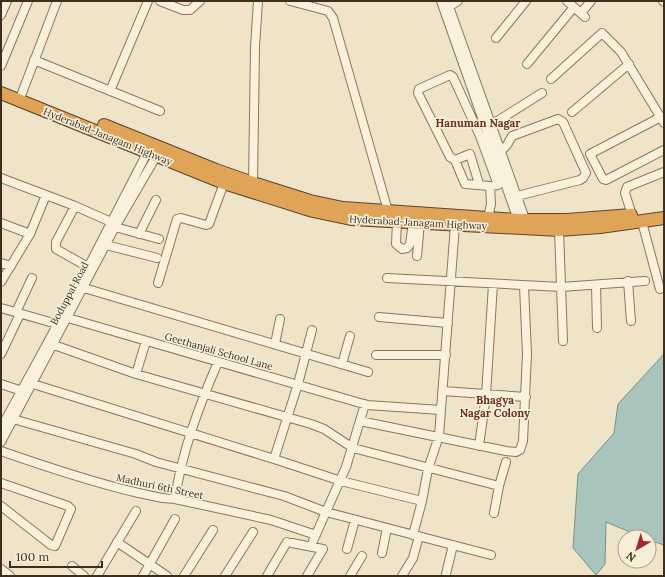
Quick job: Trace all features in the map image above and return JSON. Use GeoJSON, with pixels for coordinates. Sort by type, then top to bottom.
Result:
{"type":"FeatureCollection","features":[{"type":"Feature","properties":{"kind":"highway","name":"Hyderabad-Janagam Highway"},"geometry":{"type":"LineString","coordinates":[[1,87],[20,98],[224,183],[343,208],[522,220],[664,218]]}},
{"type":"Feature","properties":{"kind":"highway","name":"Hyderabad-Janagam Highway"},"geometry":{"type":"LineString","coordinates":[[1,94],[20,98],[148,141],[216,170],[253,183],[266,192],[313,211],[351,219],[559,230],[632,219],[664,211]]}},
{"type":"Feature","properties":{"kind":"street"},"geometry":{"type":"LineString","coordinates":[[1,15],[7,1]]}},
{"type":"Feature","properties":{"kind":"street"},"geometry":{"type":"LineString","coordinates":[[1,66],[3,57],[28,1]]}},
{"type":"Feature","properties":{"kind":"street"},"geometry":{"type":"LineString","coordinates":[[20,98],[57,1]]}},
{"type":"Feature","properties":{"kind":"street"},"geometry":{"type":"LineString","coordinates":[[110,91],[148,1]]}},
{"type":"Feature","properties":{"kind":"street"},"geometry":{"type":"LineString","coordinates":[[160,1],[183,10],[190,10],[200,1]]}},
{"type":"Feature","properties":{"kind":"street"},"geometry":{"type":"LineString","coordinates":[[253,183],[254,76],[258,1]]}},
{"type":"Feature","properties":{"kind":"street"},"geometry":{"type":"LineString","coordinates":[[290,1],[328,11],[333,18],[388,211]]}},
{"type":"Feature","properties":{"kind":"street"},"geometry":{"type":"LineString","coordinates":[[440,1],[446,6],[491,125],[517,196],[522,220]]}},
{"type":"Feature","properties":{"kind":"street"},"geometry":{"type":"LineString","coordinates":[[446,6],[458,1]]}},
{"type":"Feature","properties":{"kind":"street"},"geometry":{"type":"LineString","coordinates":[[496,38],[526,1]]}},
{"type":"Feature","properties":{"kind":"street"},"geometry":{"type":"LineString","coordinates":[[567,1],[583,15],[591,1]]}},
{"type":"Feature","properties":{"kind":"street"},"geometry":{"type":"LineString","coordinates":[[446,6],[522,220]]}},
{"type":"Feature","properties":{"kind":"street"},"geometry":{"type":"LineString","coordinates":[[527,64],[574,7]]}},
{"type":"Feature","properties":{"kind":"street"},"geometry":{"type":"LineString","coordinates":[[551,79],[602,33],[621,52],[662,120],[590,154],[603,179],[606,180],[664,150]]}},
{"type":"Feature","properties":{"kind":"street"},"geometry":{"type":"LineString","coordinates":[[34,60],[160,111]]}},
{"type":"Feature","properties":{"kind":"street"},"geometry":{"type":"LineString","coordinates":[[572,112],[629,64]]}},
{"type":"Feature","properties":{"kind":"street"},"geometry":{"type":"LineString","coordinates":[[450,75],[453,77],[484,148],[498,185],[490,186],[465,184],[455,160],[450,156],[418,93],[419,89],[450,75]]}},
{"type":"Feature","properties":{"kind":"street"},"geometry":{"type":"LineString","coordinates":[[491,125],[542,93]]}},
{"type":"Feature","properties":{"kind":"street"},"geometry":{"type":"LineString","coordinates":[[500,151],[507,145],[512,136],[558,119],[563,122],[586,173],[586,176],[580,180],[517,196]]}},
{"type":"Feature","properties":{"kind":"street"},"geometry":{"type":"LineString","coordinates":[[455,160],[484,148]]}},
{"type":"Feature","properties":{"kind":"street","name":"Boduppal Road"},"geometry":{"type":"LineString","coordinates":[[1,428],[24,392],[57,324],[153,153]]}},
{"type":"Feature","properties":{"kind":"street"},"geometry":{"type":"LineString","coordinates":[[470,154],[479,184]]}},
{"type":"Feature","properties":{"kind":"street"},"geometry":{"type":"LineString","coordinates":[[660,289],[632,219],[625,194],[626,187],[664,172]]}},
{"type":"Feature","properties":{"kind":"street"},"geometry":{"type":"LineString","coordinates":[[1,178],[75,206],[113,225],[159,239]]}},
{"type":"Feature","properties":{"kind":"street"},"geometry":{"type":"LineString","coordinates":[[158,283],[177,219],[181,218],[202,225],[209,224],[224,183]]}},
{"type":"Feature","properties":{"kind":"street"},"geometry":{"type":"LineString","coordinates":[[488,218],[491,204],[490,186]]}},
{"type":"Feature","properties":{"kind":"street"},"geometry":{"type":"LineString","coordinates":[[1,282],[30,234],[46,195]]}},
{"type":"Feature","properties":{"kind":"street"},"geometry":{"type":"LineString","coordinates":[[140,234],[156,200]]}},
{"type":"Feature","properties":{"kind":"street"},"geometry":{"type":"LineString","coordinates":[[75,206],[56,242],[56,249],[88,267]]}},
{"type":"Feature","properties":{"kind":"street"},"geometry":{"type":"LineString","coordinates":[[397,222],[396,244],[402,249],[407,248],[410,244],[416,223]]}},
{"type":"Feature","properties":{"kind":"street"},"geometry":{"type":"LineString","coordinates":[[1,223],[30,234]]}},
{"type":"Feature","properties":{"kind":"street"},"geometry":{"type":"LineString","coordinates":[[416,223],[417,256]]}},
{"type":"Feature","properties":{"kind":"street","name":"Boduppal Road"},"geometry":{"type":"LineString","coordinates":[[24,392],[33,384],[54,345],[106,245],[113,225]]}},
{"type":"Feature","properties":{"kind":"street"},"geometry":{"type":"LineString","coordinates":[[402,576],[413,558],[428,469],[439,436],[455,225]]}},
{"type":"Feature","properties":{"kind":"street"},"geometry":{"type":"LineString","coordinates":[[559,230],[563,341]]}},
{"type":"Feature","properties":{"kind":"street"},"geometry":{"type":"LineString","coordinates":[[106,245],[157,258]]}},
{"type":"Feature","properties":{"kind":"street"},"geometry":{"type":"LineString","coordinates":[[1,262],[11,266]]}},
{"type":"Feature","properties":{"kind":"street"},"geometry":{"type":"LineString","coordinates":[[1,354],[32,278]]}},
{"type":"Feature","properties":{"kind":"street"},"geometry":{"type":"LineString","coordinates":[[387,278],[561,287],[596,286],[645,280]]}},
{"type":"Feature","properties":{"kind":"street"},"geometry":{"type":"LineString","coordinates":[[628,281],[631,321]]}},
{"type":"Feature","properties":{"kind":"street"},"geometry":{"type":"LineString","coordinates":[[479,446],[486,395],[493,284]]}},
{"type":"Feature","properties":{"kind":"street"},"geometry":{"type":"LineString","coordinates":[[360,421],[439,436],[506,451],[516,452],[520,450],[523,441],[526,397],[527,333],[524,286]]}},
{"type":"Feature","properties":{"kind":"street"},"geometry":{"type":"LineString","coordinates":[[596,286],[597,328]]}},
{"type":"Feature","properties":{"kind":"street"},"geometry":{"type":"LineString","coordinates":[[84,288],[368,372]]}},
{"type":"Feature","properties":{"kind":"street"},"geometry":{"type":"LineString","coordinates":[[1,308],[57,324]]}},
{"type":"Feature","properties":{"kind":"street"},"geometry":{"type":"LineString","coordinates":[[379,317],[448,323]]}},
{"type":"Feature","properties":{"kind":"street","name":"Geethanjali School Lane"},"geometry":{"type":"LineString","coordinates":[[68,318],[365,404],[441,410]]}},
{"type":"Feature","properties":{"kind":"street"},"geometry":{"type":"LineString","coordinates":[[275,344],[280,319]]}},
{"type":"Feature","properties":{"kind":"street"},"geometry":{"type":"LineString","coordinates":[[274,458],[298,384],[312,330]]}},
{"type":"Feature","properties":{"kind":"street"},"geometry":{"type":"LineString","coordinates":[[342,364],[350,336]]}},
{"type":"Feature","properties":{"kind":"street"},"geometry":{"type":"LineString","coordinates":[[136,374],[146,341]]}},
{"type":"Feature","properties":{"kind":"street"},"geometry":{"type":"LineString","coordinates":[[54,345],[136,374],[287,416],[324,429],[353,448],[428,469],[499,486]]}},
{"type":"Feature","properties":{"kind":"street"},"geometry":{"type":"LineString","coordinates":[[376,355],[446,355]]}},
{"type":"Feature","properties":{"kind":"street"},"geometry":{"type":"LineString","coordinates":[[175,499],[180,467],[204,394],[218,362]]}},
{"type":"Feature","properties":{"kind":"street"},"geometry":{"type":"LineString","coordinates":[[1,384],[24,392]]}},
{"type":"Feature","properties":{"kind":"street"},"geometry":{"type":"LineString","coordinates":[[33,384],[274,458],[341,481],[422,501]]}},
{"type":"Feature","properties":{"kind":"street"},"geometry":{"type":"LineString","coordinates":[[443,391],[526,397]]}},
{"type":"Feature","properties":{"kind":"street"},"geometry":{"type":"LineString","coordinates":[[326,512],[341,481],[353,448],[365,404]]}},
{"type":"Feature","properties":{"kind":"street"},"geometry":{"type":"LineString","coordinates":[[7,417],[136,454],[156,462],[180,467],[284,496],[326,512],[491,555]]}},
{"type":"Feature","properties":{"kind":"street","name":"Boduppal Road"},"geometry":{"type":"LineString","coordinates":[[1,442],[7,417]]}},
{"type":"Feature","properties":{"kind":"street","name":"Madhuri 6th Street"},"geometry":{"type":"LineString","coordinates":[[1,451],[101,484],[163,499],[175,499],[271,520],[315,538],[326,512]]}},
{"type":"Feature","properties":{"kind":"street"},"geometry":{"type":"LineString","coordinates":[[494,513],[499,486],[506,462]]}},
{"type":"Feature","properties":{"kind":"street"},"geometry":{"type":"LineString","coordinates":[[1,483],[72,508],[55,546],[51,545],[1,506]]}},
{"type":"Feature","properties":{"kind":"street"},"geometry":{"type":"LineString","coordinates":[[97,576],[136,511]]}},
{"type":"Feature","properties":{"kind":"street"},"geometry":{"type":"LineString","coordinates":[[143,576],[175,519]]}},
{"type":"Feature","properties":{"kind":"street"},"geometry":{"type":"LineString","coordinates":[[347,549],[355,520]]}},
{"type":"Feature","properties":{"kind":"street"},"geometry":{"type":"LineString","coordinates":[[382,553],[387,528]]}},
{"type":"Feature","properties":{"kind":"street"},"geometry":{"type":"LineString","coordinates":[[184,576],[212,530]]}},
{"type":"Feature","properties":{"kind":"street"},"geometry":{"type":"LineString","coordinates":[[225,576],[253,532]]}},
{"type":"Feature","properties":{"kind":"street"},"geometry":{"type":"LineString","coordinates":[[117,542],[167,576]]}},
{"type":"Feature","properties":{"kind":"street"},"geometry":{"type":"LineString","coordinates":[[267,576],[290,542],[323,549],[307,576]]}},
{"type":"Feature","properties":{"kind":"street"},"geometry":{"type":"LineString","coordinates":[[446,574],[453,545]]}},
{"type":"Feature","properties":{"kind":"street"},"geometry":{"type":"LineString","coordinates":[[350,576],[362,556]]}},
{"type":"Feature","properties":{"kind":"street"},"geometry":{"type":"LineString","coordinates":[[72,566],[84,576]]}},
{"type":"Feature","properties":{"kind":"street"},"geometry":{"type":"LineString","coordinates":[[1,569],[10,576]]}},
{"type":"Feature","properties":{"kind":"water"},"geometry":{"type":"Polygon","coordinates":[[[664,354],[664,545],[657,543],[657,529],[623,529],[606,522],[605,564],[596,575],[573,548],[578,474],[614,433],[618,404],[664,354]]]}},
{"type":"Feature","properties":{"kind":"district","name":"Hanuman Nagar"},"geometry":{"type":"Point","coordinates":[478,123]}},
{"type":"Feature","properties":{"kind":"district","name":"Bhagya Nagar Colony"},"geometry":{"type":"Point","coordinates":[495,406]}}]}
